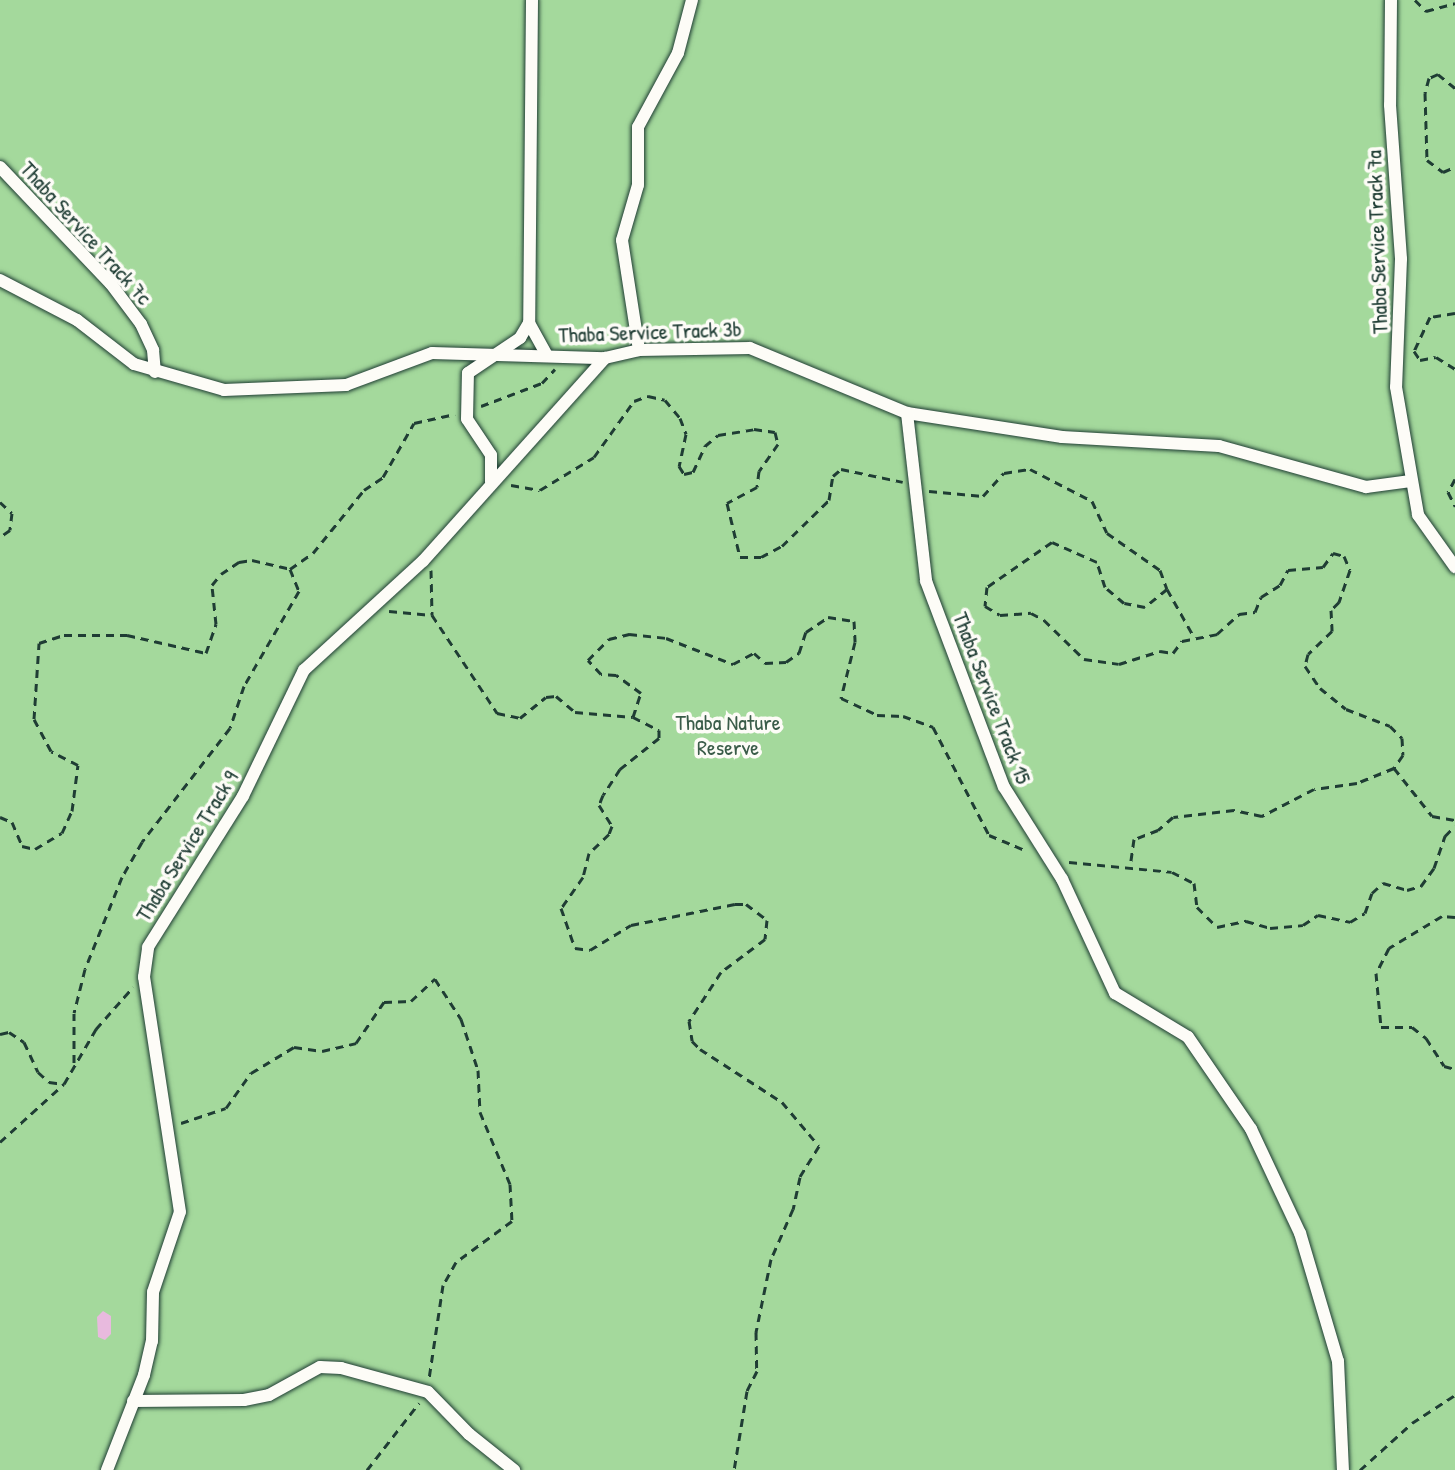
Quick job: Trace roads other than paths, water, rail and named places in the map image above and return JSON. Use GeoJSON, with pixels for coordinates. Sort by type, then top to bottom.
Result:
{"type":"FeatureCollection","features":[{"type":"Feature","properties":{"kind":"street"},"geometry":{"type":"LineString","coordinates":[[532,0],[529,323],[547,355]]}},
{"type":"Feature","properties":{"kind":"street"},"geometry":{"type":"LineString","coordinates":[[639,350],[622,240],[638,185],[638,127],[678,53],[692,0]]}},
{"type":"Feature","properties":{"kind":"street","name":"Thaba Service Track 7a"},"geometry":{"type":"LineString","coordinates":[[1391,0],[1390,105],[1401,259],[1396,387],[1418,515],[1455,567]]}},
{"type":"Feature","properties":{"kind":"street","name":"Thaba Service Track 7c"},"geometry":{"type":"LineString","coordinates":[[0,167],[111,284],[141,324],[153,350],[155,372]]}},
{"type":"Feature","properties":{"kind":"street","name":"Thaba Service Track 3b"},"geometry":{"type":"LineString","coordinates":[[0,280],[77,320],[134,364],[224,390],[300,390],[346,385],[432,353],[605,358],[639,350],[750,348],[907,413],[1062,437],[1245,450],[1366,487],[1411,481]]}},
{"type":"Feature","properties":{"kind":"street"},"geometry":{"type":"LineString","coordinates":[[491,482],[491,455],[471,429],[466,412],[468,373],[488,355],[520,338],[529,323]]}},
{"type":"Feature","properties":{"kind":"street","name":"Thaba Service Track 9"},"geometry":{"type":"LineString","coordinates":[[133,1401],[152,1341],[157,1274],[180,1212],[144,966],[164,919],[269,748],[292,687],[309,665],[367,615],[431,552],[605,358]]}},
{"type":"Feature","properties":{"kind":"street","name":"Thaba Service Track 15"},"geometry":{"type":"LineString","coordinates":[[907,413],[929,593],[1004,787],[1051,861],[1115,993],[1188,1037],[1251,1129],[1300,1233],[1338,1361],[1343,1470]]}},
{"type":"Feature","properties":{"kind":"street"},"geometry":{"type":"LineString","coordinates":[[107,1470],[133,1401],[244,1400],[269,1395],[320,1367],[341,1368],[428,1392],[469,1434],[514,1470]]}},
{"type":"Feature","properties":{"kind":"park label","name":"Thaba Nature Reserve"},"geometry":{"type":"Point","coordinates":[728,734]}}]}
